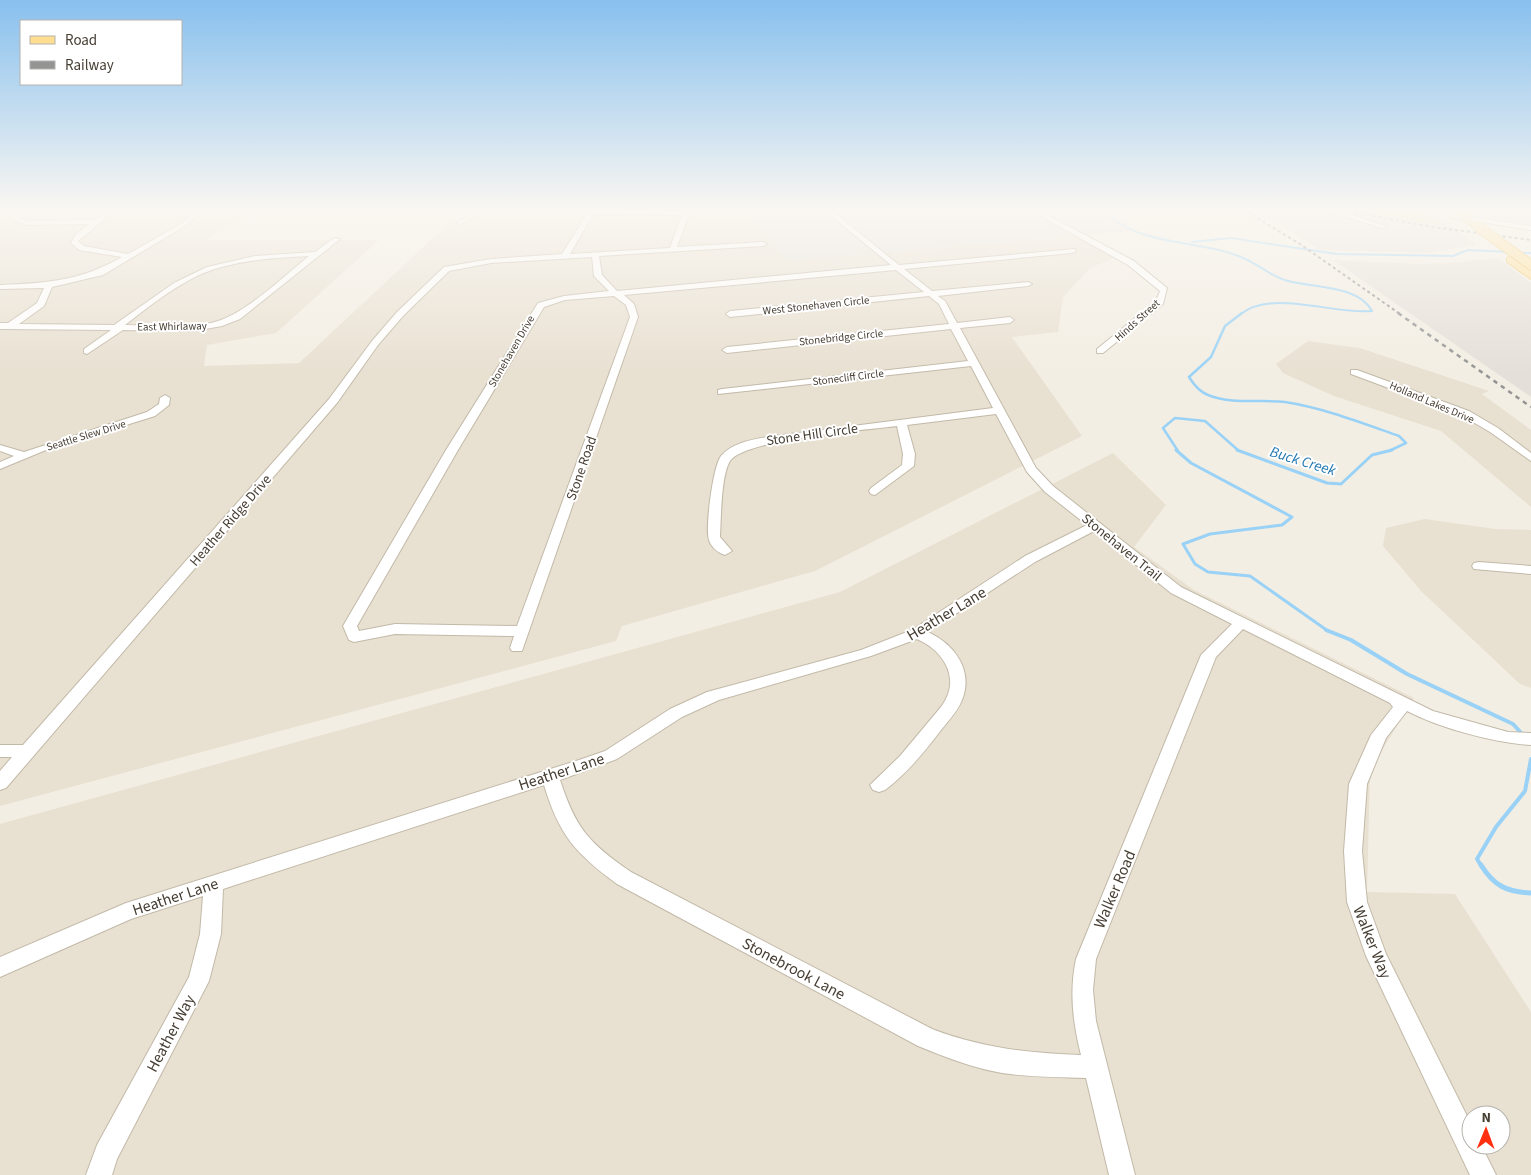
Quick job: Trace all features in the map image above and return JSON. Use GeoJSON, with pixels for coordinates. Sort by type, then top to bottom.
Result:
{"type":"FeatureCollection","features":[{"type":"Feature","properties":{"kind":"main road"},"geometry":{"type":"LineString","coordinates":[[1515,264],[1531,276]]}},
{"type":"Feature","properties":{"kind":"street"},"geometry":{"type":"LineString","coordinates":[[0,287],[49,285],[92,276],[115,264]]}},
{"type":"Feature","properties":{"kind":"street"},"geometry":{"type":"LineString","coordinates":[[87,350],[191,277],[210,269],[233,264]]}},
{"type":"Feature","properties":{"kind":"street","name":"East Whirlaway"},"geometry":{"type":"LineString","coordinates":[[0,326],[194,328],[225,323],[237,317],[305,264]]}},
{"type":"Feature","properties":{"kind":"street","name":"Heather Ridge Drive"},"geometry":{"type":"LineString","coordinates":[[0,783],[333,401],[388,328],[444,271],[465,264]]}},
{"type":"Feature","properties":{"kind":"street","name":"Stone Road"},"geometry":{"type":"LineString","coordinates":[[517,648],[634,317],[630,304],[605,286],[598,276],[596,264]]}},
{"type":"Feature","properties":{"kind":"street","name":"Stonehaven Trail"},"geometry":{"type":"LineString","coordinates":[[896,264],[942,303],[1031,470],[1049,489],[1097,525],[1176,590],[1428,715],[1508,738],[1531,739]]}},
{"type":"Feature","properties":{"kind":"street","name":"Stonehaven Drive"},"geometry":{"type":"LineString","coordinates":[[523,632],[396,629],[354,637],[350,626],[540,305],[553,300],[934,264]]}},
{"type":"Feature","properties":{"kind":"street","name":"Hinds Street"},"geometry":{"type":"LineString","coordinates":[[1100,351],[1160,302],[1164,290],[1132,264]]}},
{"type":"Feature","properties":{"kind":"street","name":"West Stonehaven Circle"},"geometry":{"type":"LineString","coordinates":[[730,314],[1028,284]]}},
{"type":"Feature","properties":{"kind":"street"},"geometry":{"type":"LineString","coordinates":[[0,332],[42,304],[49,285]]}},
{"type":"Feature","properties":{"kind":"street","name":"Stonebridge Circle"},"geometry":{"type":"LineString","coordinates":[[727,350],[1010,320]]}},
{"type":"Feature","properties":{"kind":"street","name":"Stonecliff Circle"},"geometry":{"type":"LineString","coordinates":[[722,392],[975,363]]}},
{"type":"Feature","properties":{"kind":"street","name":"Holland Lakes Drive"},"geometry":{"type":"LineString","coordinates":[[1354,372],[1464,413],[1494,430],[1531,458]]}},
{"type":"Feature","properties":{"kind":"street","name":"Seattle Slew Drive"},"geometry":{"type":"LineString","coordinates":[[0,466],[24,455],[150,414],[164,405],[165,398]]}},
{"type":"Feature","properties":{"kind":"street","name":"Stone Hill Circle"},"geometry":{"type":"LineString","coordinates":[[725,551],[714,537],[722,464],[731,454],[747,445],[761,441],[1000,410]]}},
{"type":"Feature","properties":{"kind":"street"},"geometry":{"type":"LineString","coordinates":[[874,491],[908,466],[909,454],[901,423]]}},
{"type":"Feature","properties":{"kind":"street"},"geometry":{"type":"LineString","coordinates":[[0,448],[24,455]]}},
{"type":"Feature","properties":{"kind":"street","name":"Heather Lane"},"geometry":{"type":"LineString","coordinates":[[0,967],[126,912],[610,755],[676,713],[713,696],[866,653],[917,633],[1030,559],[1097,525]]}},
{"type":"Feature","properties":{"kind":"street"},"geometry":{"type":"LineString","coordinates":[[1480,566],[1531,570]]}},
{"type":"Feature","properties":{"kind":"street","name":"Walker Road"},"geometry":{"type":"LineString","coordinates":[[1122,1175],[1085,1021],[1081,990],[1086,958],[1209,655],[1241,623]]}},
{"type":"Feature","properties":{"kind":"street"},"geometry":{"type":"LineString","coordinates":[[879,784],[900,770],[955,699],[957,678],[953,656],[937,642],[917,633]]}},
{"type":"Feature","properties":{"kind":"street","name":"Walker Way"},"geometry":{"type":"LineString","coordinates":[[1397,701],[1401,708],[1379,735],[1358,784],[1353,851],[1353,877],[1357,902],[1376,956],[1483,1175]]}},
{"type":"Feature","properties":{"kind":"street"},"geometry":{"type":"LineString","coordinates":[[0,751],[28,751]]}},
{"type":"Feature","properties":{"kind":"street","name":"Stonebrook Lane"},"geometry":{"type":"LineString","coordinates":[[550,776],[558,805],[575,838],[596,859],[624,878],[926,1038],[977,1055],[1034,1065],[1095,1067]]}},
{"type":"Feature","properties":{"kind":"street","name":"Heather Way"},"geometry":{"type":"LineString","coordinates":[[100,1175],[106,1154],[198,982],[207,956],[212,932],[212,884]]}},
{"type":"Feature","properties":{"kind":"shaded area"},"geometry":{"type":"Polygon","coordinates":[[[0,264],[353,264],[276,333],[207,345],[204,366],[299,363],[405,264],[1100,264],[1090,268],[1063,297],[1058,332],[1012,337],[1082,436],[815,571],[622,626],[616,641],[0,806],[0,264]]]}},
{"type":"Feature","properties":{"kind":"shaded area"},"geometry":{"type":"Polygon","coordinates":[[[1339,264],[1506,264],[1531,283],[1531,397],[1339,264]]]}},
{"type":"Feature","properties":{"kind":"shaded area"},"geometry":{"type":"Polygon","coordinates":[[[1308,341],[1360,348],[1489,391],[1482,394],[1531,430],[1531,507],[1441,431],[1334,396],[1283,373],[1276,364],[1308,341]]]}},
{"type":"Feature","properties":{"kind":"shaded area"},"geometry":{"type":"Polygon","coordinates":[[[1113,453],[1166,505],[1134,547],[1194,590],[1414,698],[1370,770],[1367,892],[1455,894],[1531,1012],[1531,1175],[0,1175],[0,824],[840,592],[1113,453]]]}},
{"type":"Feature","properties":{"kind":"shaded area"},"geometry":{"type":"Polygon","coordinates":[[[1425,519],[1495,529],[1531,530],[1531,688],[1520,684],[1421,591],[1383,546],[1386,528],[1425,519]]]}},
{"type":"Feature","properties":{"kind":"waterway","name":"Buck Creek"},"geometry":{"type":"LineString","coordinates":[[1241,314],[1254,307],[1286,303],[1340,310],[1372,311],[1357,296],[1335,289],[1282,279],[1254,264]]}},
{"type":"Feature","properties":{"kind":"waterway","name":"Buck Creek"},"geometry":{"type":"LineString","coordinates":[[1242,313],[1225,326],[1211,357],[1189,377],[1197,388],[1208,395],[1227,400],[1285,402],[1343,416],[1399,436],[1406,443],[1390,450]]}},
{"type":"Feature","properties":{"kind":"waterway","name":"Buck Creek"},"geometry":{"type":"LineString","coordinates":[[1178,451],[1163,428],[1175,418],[1205,421],[1238,451]]}},
{"type":"Feature","properties":{"kind":"waterway","name":"Buck Creek"},"geometry":{"type":"LineString","coordinates":[[1176,450],[1191,463],[1292,517],[1282,525],[1210,534],[1183,544],[1195,564],[1208,572],[1250,576],[1327,631]]}},
{"type":"Feature","properties":{"kind":"waterway","name":"Buck Creek"},"geometry":{"type":"LineString","coordinates":[[1238,451],[1327,483],[1341,484],[1372,455],[1390,450]]}},
{"type":"Feature","properties":{"kind":"waterway","name":"Buck Creek"},"geometry":{"type":"LineString","coordinates":[[1327,631],[1351,640],[1407,674],[1513,724],[1523,735]]}},
{"type":"Feature","properties":{"kind":"waterway","name":"Buck Creek"},"geometry":{"type":"LineString","coordinates":[[1482,867],[1477,859],[1496,827],[1525,791],[1531,759]]}},
{"type":"Feature","properties":{"kind":"waterway","name":"Buck Creek"},"geometry":{"type":"LineString","coordinates":[[1481,865],[1496,883],[1508,889],[1531,893]]}},
{"type":"Feature","properties":{"kind":"railway"},"geometry":{"type":"LineString","coordinates":[[1328,264],[1400,314]]}},
{"type":"Feature","properties":{"kind":"railway"},"geometry":{"type":"LineString","coordinates":[[1398,313],[1531,407]]}}]}
